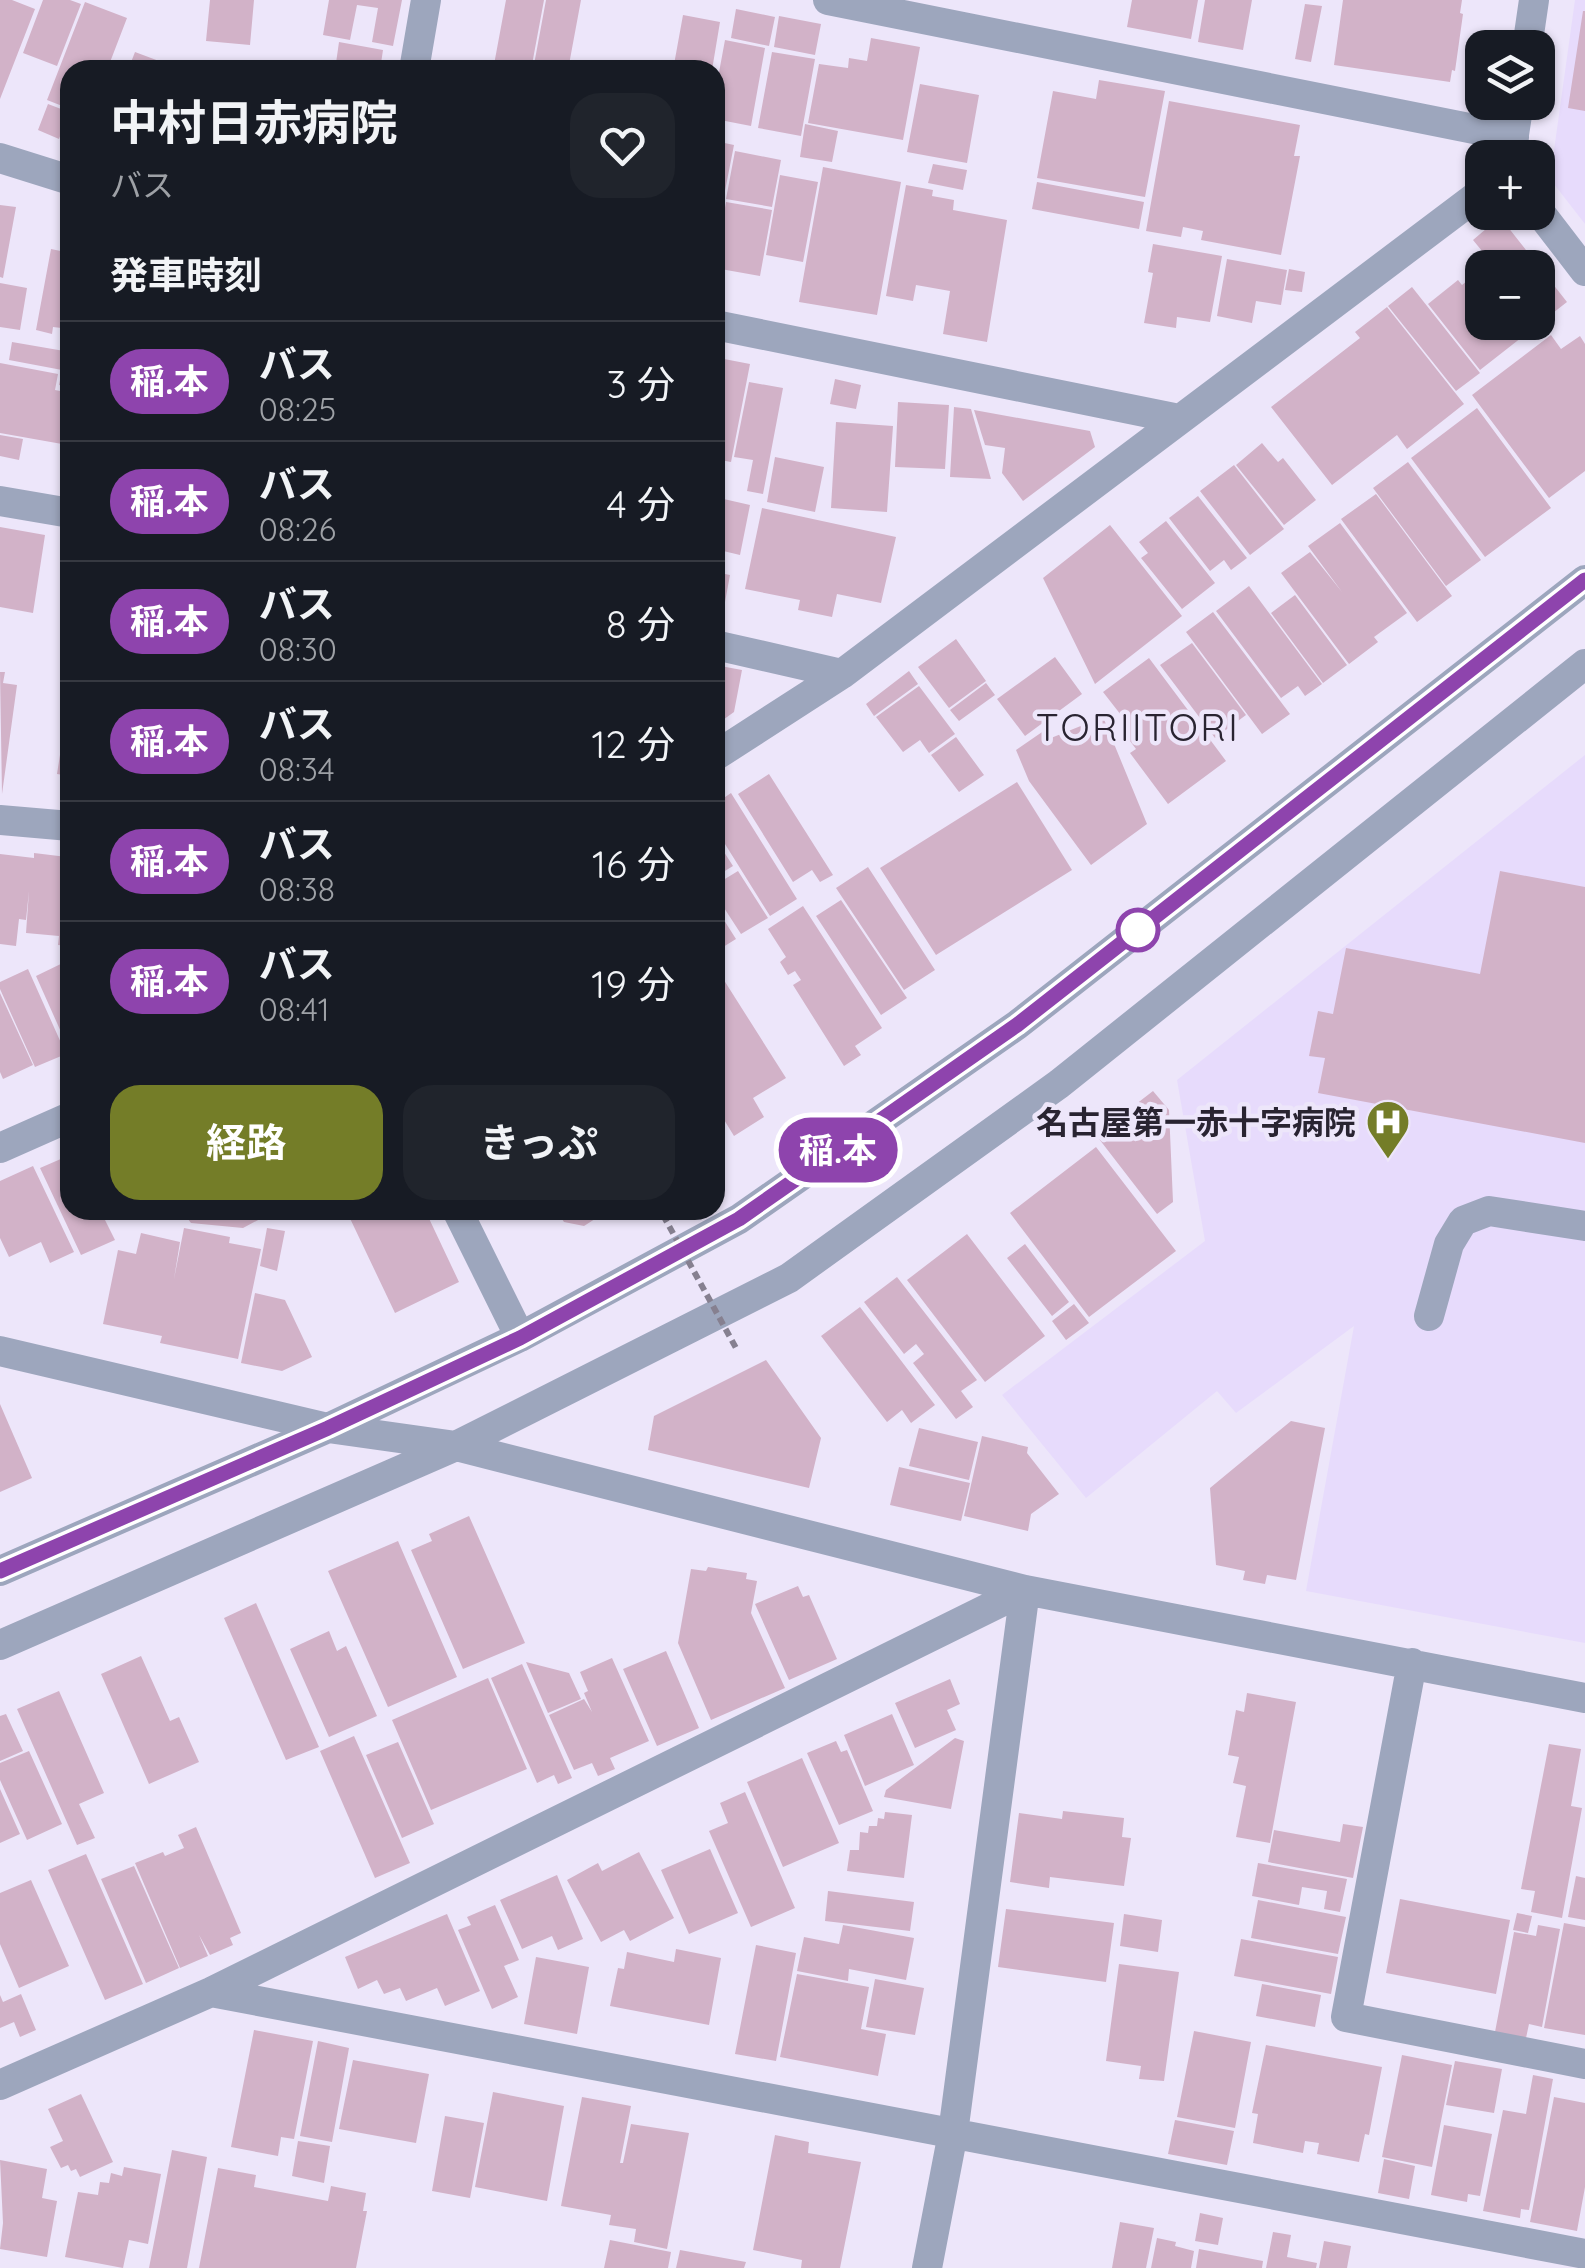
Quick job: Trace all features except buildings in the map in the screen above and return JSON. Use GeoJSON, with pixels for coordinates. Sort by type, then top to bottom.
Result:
{"type":"FeatureCollection","features":[{"type":"Feature","properties":{"kind":"street"},"geometry":{"type":"LineString","coordinates":[[416,60],[426,0]]}},
{"type":"Feature","properties":{"kind":"street"},"geometry":{"type":"LineString","coordinates":[[828,0],[1479,140]]}},
{"type":"Feature","properties":{"kind":"street"},"geometry":{"type":"LineString","coordinates":[[1530,30],[1534,0]]}},
{"type":"Feature","properties":{"kind":"street"},"geometry":{"type":"LineString","coordinates":[[0,158],[60,177]]}},
{"type":"Feature","properties":{"kind":"street"},"geometry":{"type":"LineString","coordinates":[[725,750],[842,674],[1465,205]]}},
{"type":"Feature","properties":{"kind":"street"},"geometry":{"type":"LineString","coordinates":[[1553,230],[1585,272]]}},
{"type":"Feature","properties":{"kind":"street"},"geometry":{"type":"LineString","coordinates":[[725,327],[1179,418]]}},
{"type":"Feature","properties":{"kind":"street"},"geometry":{"type":"LineString","coordinates":[[0,501],[60,511]]}},
{"type":"Feature","properties":{"kind":"street"},"geometry":{"type":"LineString","coordinates":[[0,1571],[328,1428],[520,1338],[739,1219],[1017,1025],[1585,580]]}},
{"type":"Feature","properties":{"kind":"street"},"geometry":{"type":"LineString","coordinates":[[725,647],[842,674]]}},
{"type":"Feature","properties":{"kind":"street"},"geometry":{"type":"LineString","coordinates":[[0,1645],[456,1446],[789,1278],[1059,1084],[1585,664]]}},
{"type":"Feature","properties":{"kind":"street"},"geometry":{"type":"LineString","coordinates":[[0,820],[60,825]]}},
{"type":"Feature","properties":{"kind":"street"},"geometry":{"type":"LineString","coordinates":[[0,1148],[60,1121]]}},
{"type":"Feature","properties":{"kind":"street"},"geometry":{"type":"LineString","coordinates":[[1428,1316],[1449,1244],[1463,1221],[1489,1211],[1585,1226]]}},
{"type":"Feature","properties":{"kind":"street"},"geometry":{"type":"LineString","coordinates":[[461,1220],[520,1338]]}},
{"type":"Feature","properties":{"kind":"street"},"geometry":{"type":"LineString","coordinates":[[0,1350],[328,1428],[456,1446],[1025,1590],[1585,1698]]}},
{"type":"Feature","properties":{"kind":"street"},"geometry":{"type":"LineString","coordinates":[[0,2085],[211,1992],[1025,1590]]}},
{"type":"Feature","properties":{"kind":"street"},"geometry":{"type":"LineString","coordinates":[[927,2268],[954,2133],[1025,1590]]}},
{"type":"Feature","properties":{"kind":"street"},"geometry":{"type":"LineString","coordinates":[[1412,1663],[1346,2017],[1585,2064]]}},
{"type":"Feature","properties":{"kind":"street"},"geometry":{"type":"LineString","coordinates":[[211,1992],[1585,2254]]}},
{"type":"Feature","properties":{"kind":"path"},"geometry":{"type":"LineString","coordinates":[[667,1220],[736,1348]]}},
{"type":"Feature","properties":{"kind":"shaded area"},"geometry":{"type":"Polygon","coordinates":[[[1575,0],[1585,0],[1585,224],[1555,185],[1555,143],[1575,0]]]}},
{"type":"Feature","properties":{"kind":"shaded area","name":"名古屋第一赤十字病院"},"geometry":{"type":"Polygon","coordinates":[[[1585,755],[1585,1643],[1306,1591],[1354,1326],[1236,1413],[1217,1391],[1086,1498],[1002,1395],[1205,1241],[1177,1080],[1585,755]]]}},
{"type":"Feature","properties":{"kind":"bus line","name":"稲.本"},"geometry":{"type":"LineString","coordinates":[[0,1571],[328,1428],[520,1338],[739,1219],[1017,1025],[1585,580]]}},
{"type":"Feature","properties":{"kind":"place","name":"名古屋第一赤十字病院"},"geometry":{"type":"Point","coordinates":[1388,1160]}},
{"type":"Feature","properties":{"kind":"district","name":"TORIITORI"},"geometry":{"type":"Point","coordinates":[1138,727]}}]}
